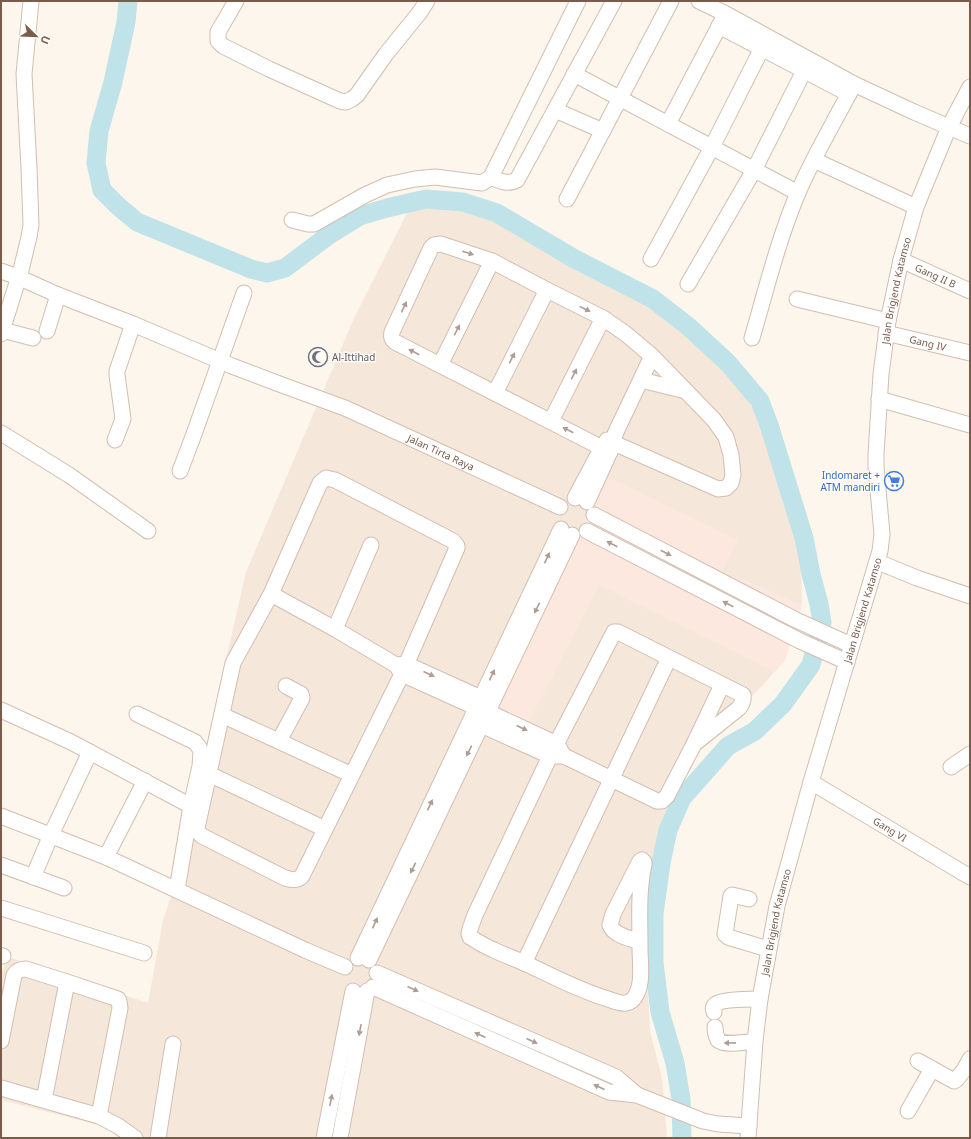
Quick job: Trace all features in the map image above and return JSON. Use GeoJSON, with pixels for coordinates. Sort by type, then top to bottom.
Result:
{"type":"FeatureCollection","features":[{"type":"Feature","properties":{"kind":"street"},"geometry":{"type":"LineString","coordinates":[[30,1],[24,74],[30,176],[31,225],[29,237],[2,332],[33,338]]}},
{"type":"Feature","properties":{"kind":"street"},"geometry":{"type":"LineString","coordinates":[[236,1],[218,32],[218,40],[223,46],[269,69],[340,101],[346,102],[357,95],[382,59],[420,12],[427,1]]}},
{"type":"Feature","properties":{"kind":"street"},"geometry":{"type":"LineString","coordinates":[[292,220],[314,224],[364,195],[394,183],[435,177],[482,183],[491,177],[578,1]]}},
{"type":"Feature","properties":{"kind":"street"},"geometry":{"type":"LineString","coordinates":[[491,177],[512,183],[517,180],[614,1]]}},
{"type":"Feature","properties":{"kind":"street"},"geometry":{"type":"LineString","coordinates":[[567,199],[671,1]]}},
{"type":"Feature","properties":{"kind":"street"},"geometry":{"type":"LineString","coordinates":[[699,1],[722,20],[762,48],[804,71],[914,112],[970,136]]}},
{"type":"Feature","properties":{"kind":"street"},"geometry":{"type":"LineString","coordinates":[[668,124],[722,20]]}},
{"type":"Feature","properties":{"kind":"street"},"geometry":{"type":"LineString","coordinates":[[722,20],[851,89]]}},
{"type":"Feature","properties":{"kind":"street"},"geometry":{"type":"LineString","coordinates":[[651,259],[712,147],[762,48]]}},
{"type":"Feature","properties":{"kind":"street"},"geometry":{"type":"LineString","coordinates":[[688,284],[754,170],[804,71]]}},
{"type":"Feature","properties":{"kind":"street"},"geometry":{"type":"LineString","coordinates":[[574,74],[798,193]]}},
{"type":"Feature","properties":{"kind":"street","name":"Jalan Brigjend Katamso"},"geometry":{"type":"LineString","coordinates":[[748,1132],[755,1041],[760,999],[777,906],[811,782],[851,645],[878,562],[880,551],[882,534],[876,467],[879,399],[887,327],[901,260],[916,207],[949,127],[970,87]]}},
{"type":"Feature","properties":{"kind":"street"},"geometry":{"type":"LineString","coordinates":[[752,338],[785,225],[814,160],[851,89]]}},
{"type":"Feature","properties":{"kind":"street"},"geometry":{"type":"LineString","coordinates":[[555,110],[603,131]]}},
{"type":"Feature","properties":{"kind":"street"},"geometry":{"type":"LineString","coordinates":[[814,160],[916,207]]}},
{"type":"Feature","properties":{"kind":"street"},"geometry":{"type":"LineString","coordinates":[[436,244],[441,244],[492,261],[603,318],[626,334],[652,356],[714,420],[726,436],[731,454],[733,475],[731,483],[726,488],[718,489],[610,443],[551,421],[395,342],[392,338],[392,332],[432,248],[436,244]]}},
{"type":"Feature","properties":{"kind":"street","name":"Gang II B"},"geometry":{"type":"LineString","coordinates":[[901,260],[970,291]]}},
{"type":"Feature","properties":{"kind":"street"},"geometry":{"type":"LineString","coordinates":[[440,365],[492,261]]}},
{"type":"Feature","properties":{"kind":"street","name":"Jalan Tirta Raya"},"geometry":{"type":"LineString","coordinates":[[1,271],[134,324],[220,361],[320,400],[345,408],[560,507]]}},
{"type":"Feature","properties":{"kind":"street"},"geometry":{"type":"LineString","coordinates":[[495,393],[547,290]]}},
{"type":"Feature","properties":{"kind":"street"},"geometry":{"type":"LineString","coordinates":[[180,471],[244,293]]}},
{"type":"Feature","properties":{"kind":"street"},"geometry":{"type":"LineString","coordinates":[[47,331],[58,295]]}},
{"type":"Feature","properties":{"kind":"street","name":"Gang IV"},"geometry":{"type":"LineString","coordinates":[[797,299],[970,353]]}},
{"type":"Feature","properties":{"kind":"street"},"geometry":{"type":"LineString","coordinates":[[551,421],[603,318]]}},
{"type":"Feature","properties":{"kind":"street"},"geometry":{"type":"LineString","coordinates":[[115,440],[123,419],[117,371],[134,324]]}},
{"type":"Feature","properties":{"kind":"street"},"geometry":{"type":"LineString","coordinates":[[652,356],[642,380],[610,443],[586,505],[594,521],[591,527],[588,531],[578,536],[567,532],[557,518],[560,507],[569,500],[586,505],[760,602],[831,637],[851,645]]}},
{"type":"Feature","properties":{"kind":"street"},"geometry":{"type":"LineString","coordinates":[[642,380],[686,391]]}},
{"type":"Feature","properties":{"kind":"street"},"geometry":{"type":"LineString","coordinates":[[879,399],[970,425]]}},
{"type":"Feature","properties":{"kind":"street"},"geometry":{"type":"LineString","coordinates":[[1,432],[69,475],[148,531]]}},
{"type":"Feature","properties":{"kind":"street"},"geometry":{"type":"LineString","coordinates":[[329,478],[453,541],[457,546],[352,775],[302,876],[294,880],[285,878],[202,836],[199,834],[197,828],[233,663],[271,594],[320,483],[329,478]]}},
{"type":"Feature","properties":{"kind":"street"},"geometry":{"type":"LineString","coordinates":[[588,531],[794,639],[847,662]]}},
{"type":"Feature","properties":{"kind":"street"},"geometry":{"type":"LineString","coordinates":[[363,959],[482,706],[567,532]]}},
{"type":"Feature","properties":{"kind":"street"},"geometry":{"type":"LineString","coordinates":[[335,629],[371,545]]}},
{"type":"Feature","properties":{"kind":"street"},"geometry":{"type":"LineString","coordinates":[[878,562],[917,578],[970,596]]}},
{"type":"Feature","properties":{"kind":"street"},"geometry":{"type":"LineString","coordinates":[[271,594],[402,668],[482,706],[557,752],[657,801],[662,801],[667,796],[722,685]]}},
{"type":"Feature","properties":{"kind":"street"},"geometry":{"type":"LineString","coordinates":[[753,617],[760,602]]}},
{"type":"Feature","properties":{"kind":"street"},"geometry":{"type":"LineString","coordinates":[[794,639],[802,623]]}},
{"type":"Feature","properties":{"kind":"street"},"geometry":{"type":"LineString","coordinates":[[640,942],[618,933],[612,928],[610,923],[613,914],[640,861],[642,860],[644,864],[640,898],[640,942],[640,975],[636,995],[633,1000],[628,1003],[617,1002],[595,995],[524,962],[493,950],[470,937],[469,932],[475,916],[557,752],[614,632],[618,632],[743,695],[742,703],[739,708],[694,744]]}},
{"type":"Feature","properties":{"kind":"street"},"geometry":{"type":"LineString","coordinates":[[524,962],[669,658]]}},
{"type":"Feature","properties":{"kind":"street"},"geometry":{"type":"LineString","coordinates":[[279,741],[302,698],[301,694],[286,686]]}},
{"type":"Feature","properties":{"kind":"street"},"geometry":{"type":"LineString","coordinates":[[363,959],[481,725],[482,706]]}},
{"type":"Feature","properties":{"kind":"street"},"geometry":{"type":"LineString","coordinates":[[1,710],[90,752],[190,806]]}},
{"type":"Feature","properties":{"kind":"street"},"geometry":{"type":"LineString","coordinates":[[137,714],[195,742],[200,747],[200,766],[190,806],[177,890]]}},
{"type":"Feature","properties":{"kind":"street"},"geometry":{"type":"LineString","coordinates":[[222,715],[352,775]]}},
{"type":"Feature","properties":{"kind":"street"},"geometry":{"type":"LineString","coordinates":[[481,725],[557,752]]}},
{"type":"Feature","properties":{"kind":"street"},"geometry":{"type":"LineString","coordinates":[[33,877],[90,752]]}},
{"type":"Feature","properties":{"kind":"street"},"geometry":{"type":"LineString","coordinates":[[951,768],[970,754]]}},
{"type":"Feature","properties":{"kind":"street"},"geometry":{"type":"LineString","coordinates":[[209,774],[325,829]]}},
{"type":"Feature","properties":{"kind":"street"},"geometry":{"type":"LineString","coordinates":[[106,857],[145,781]]}},
{"type":"Feature","properties":{"kind":"street","name":"Gang VI"},"geometry":{"type":"LineString","coordinates":[[811,782],[970,877]]}},
{"type":"Feature","properties":{"kind":"street"},"geometry":{"type":"LineString","coordinates":[[1,816],[106,857],[305,950],[345,967]]}},
{"type":"Feature","properties":{"kind":"street"},"geometry":{"type":"LineString","coordinates":[[1,865],[64,888]]}},
{"type":"Feature","properties":{"kind":"street"},"geometry":{"type":"LineString","coordinates":[[749,899],[731,896],[725,935],[728,938],[768,949]]}},
{"type":"Feature","properties":{"kind":"street"},"geometry":{"type":"LineString","coordinates":[[1,908],[144,953]]}},
{"type":"Feature","properties":{"kind":"street"},"geometry":{"type":"LineString","coordinates":[[324,1138],[367,986],[374,966],[363,959],[353,960],[345,967],[342,977],[346,986],[367,986],[616,1077],[637,1095],[671,1109],[703,1121],[748,1132]]}},
{"type":"Feature","properties":{"kind":"street"},"geometry":{"type":"LineString","coordinates":[[1,1041],[14,975],[20,969],[26,969],[116,998],[120,1004],[99,1116]]}},
{"type":"Feature","properties":{"kind":"street"},"geometry":{"type":"LineString","coordinates":[[44,1100],[67,982]]}},
{"type":"Feature","properties":{"kind":"street"},"geometry":{"type":"LineString","coordinates":[[340,1138],[367,986]]}},
{"type":"Feature","properties":{"kind":"street"},"geometry":{"type":"LineString","coordinates":[[714,1012],[714,1006],[721,1001],[760,999]]}},
{"type":"Feature","properties":{"kind":"street"},"geometry":{"type":"LineString","coordinates":[[715,1027],[717,1038],[721,1042],[755,1041]]}},
{"type":"Feature","properties":{"kind":"street"},"geometry":{"type":"LineString","coordinates":[[158,1138],[174,1044]]}},
{"type":"Feature","properties":{"kind":"street"},"geometry":{"type":"LineString","coordinates":[[918,1061],[951,1080],[956,1080],[970,1059]]}},
{"type":"Feature","properties":{"kind":"street"},"geometry":{"type":"LineString","coordinates":[[908,1111],[932,1069]]}},
{"type":"Feature","properties":{"kind":"street"},"geometry":{"type":"LineString","coordinates":[[1,1088],[99,1116],[118,1126],[135,1138]]}},
{"type":"Feature","properties":{"kind":"shaded area"},"geometry":{"type":"Polygon","coordinates":[[[446,202],[491,217],[641,296],[682,321],[743,393],[762,422],[801,562],[802,605],[785,660],[697,753],[671,795],[659,835],[644,897],[650,1031],[662,1078],[667,1138],[121,1138],[121,1131],[1,1100],[1,972],[8,957],[148,1003],[163,920],[173,891],[246,572],[355,316],[408,211],[446,202]]]}},
{"type":"Feature","properties":{"kind":"shaded area"},"geometry":{"type":"Polygon","coordinates":[[[606,476],[738,540],[722,571],[802,605],[785,660],[775,672],[599,585],[528,723],[498,710],[606,476]]]}},
{"type":"Feature","properties":{"kind":"waterway"},"geometry":{"type":"LineString","coordinates":[[128,1],[126,22],[113,82],[99,131],[96,163],[102,190],[137,222],[251,269],[267,273],[285,268],[329,235],[360,216],[426,199],[463,202],[497,213],[573,258],[653,299],[689,327],[728,363],[760,401],[769,425],[804,538],[822,622],[811,665],[783,704],[755,731],[728,746],[682,798],[668,830],[661,863],[654,914],[654,962],[660,1012],[675,1063],[681,1099],[682,1138]]}},
{"type":"Feature","properties":{"kind":"place","name":"Al-Ittihad"},"geometry":{"type":"Point","coordinates":[318,357]}},
{"type":"Feature","properties":{"kind":"place","name":"Indomaret + ATM mandiri"},"geometry":{"type":"Point","coordinates":[894,481]}}]}
